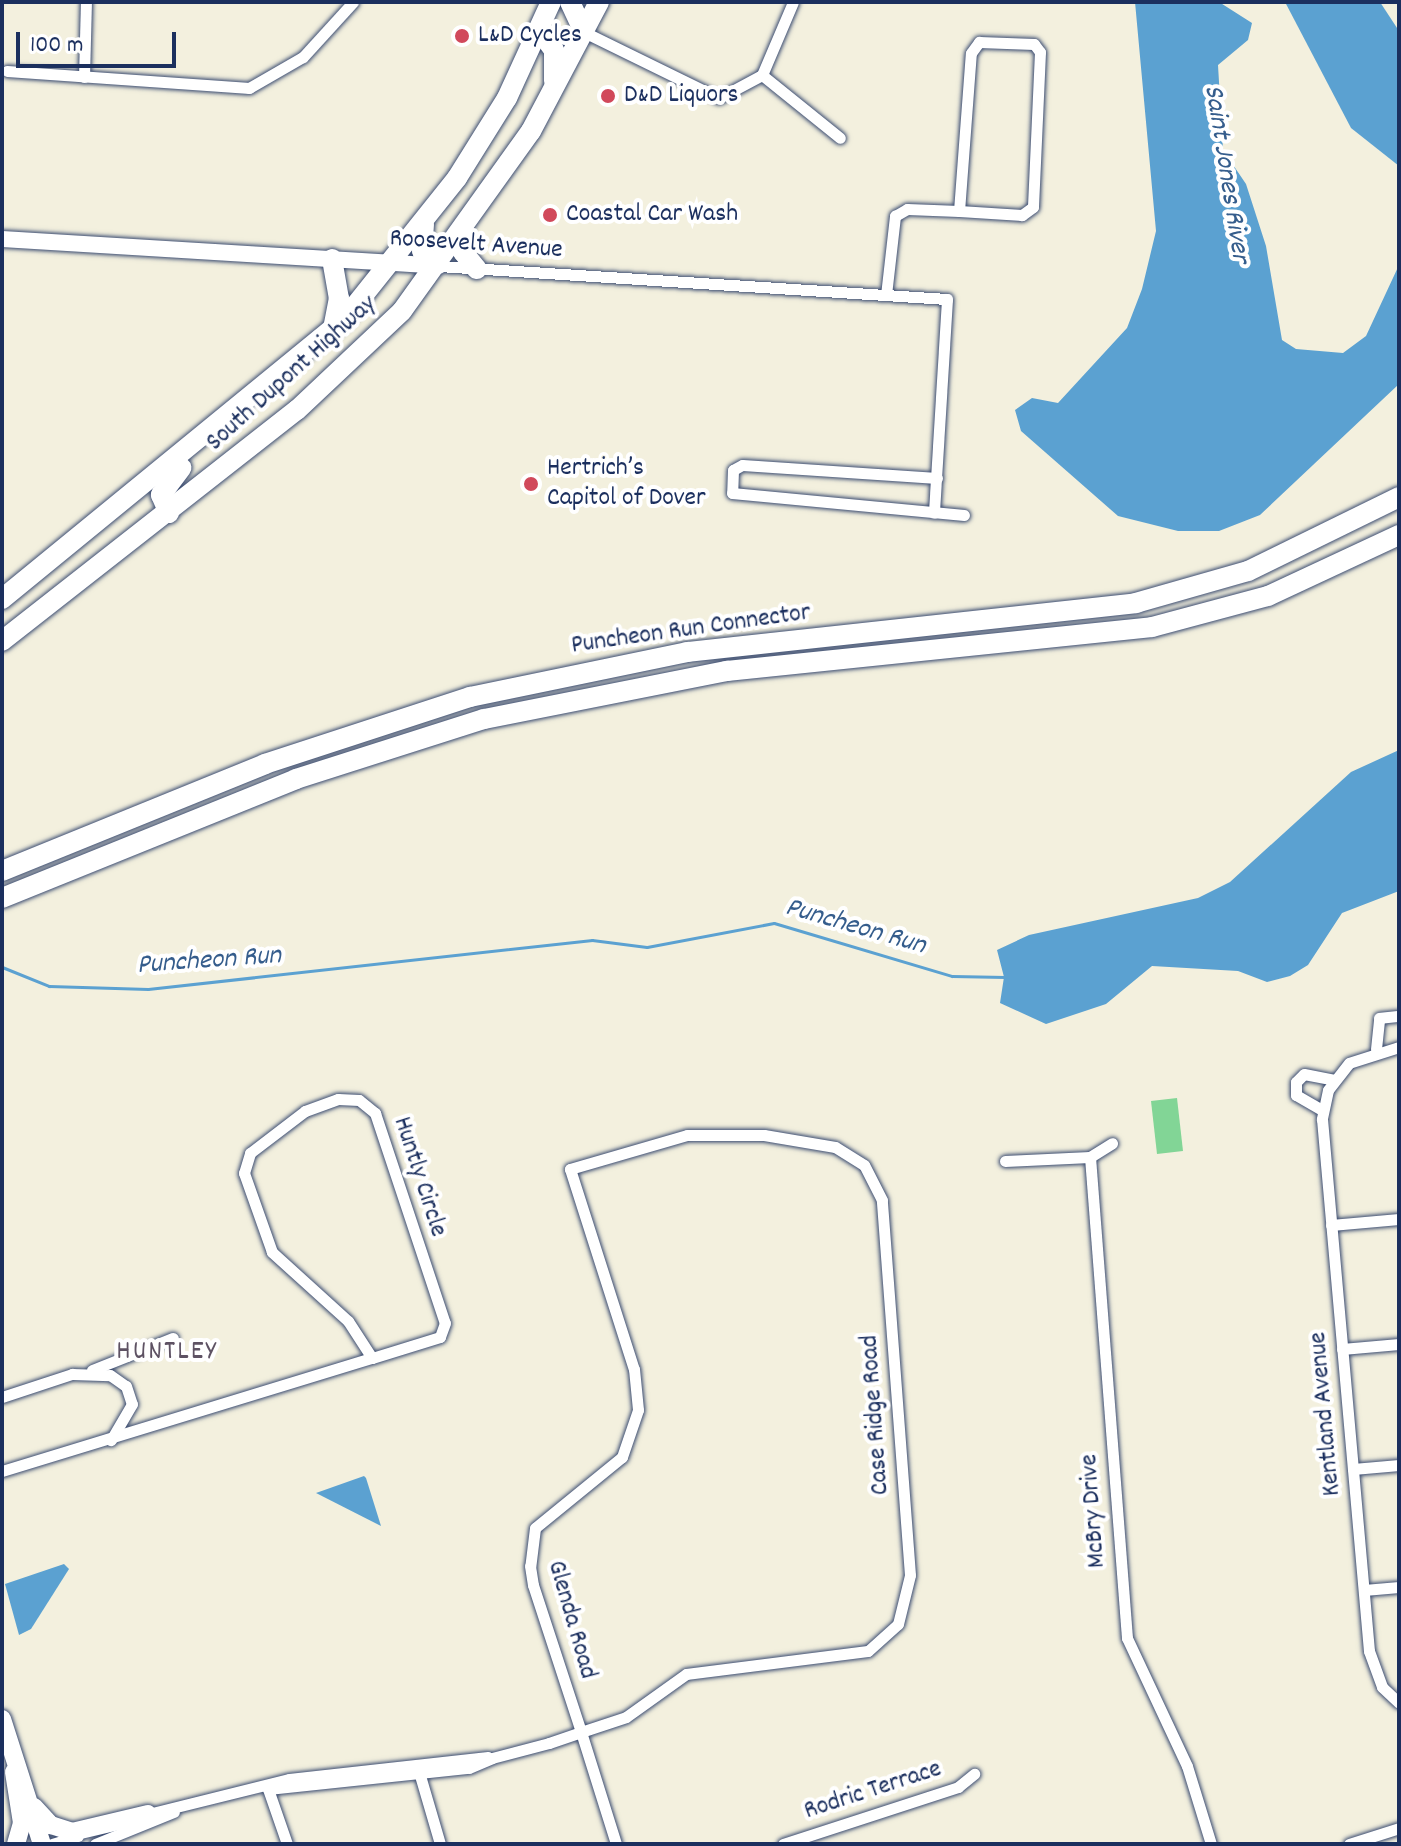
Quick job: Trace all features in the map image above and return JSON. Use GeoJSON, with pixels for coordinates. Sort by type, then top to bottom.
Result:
{"type":"FeatureCollection","features":[{"type":"Feature","properties":{"kind":"highway","name":"South Dupont Highway"},"geometry":{"type":"LineString","coordinates":[[2,601],[271,384],[333,329],[424,224],[507,98],[551,2]]}},
{"type":"Feature","properties":{"kind":"highway"},"geometry":{"type":"LineString","coordinates":[[570,2],[584,32]]}},
{"type":"Feature","properties":{"kind":"highway","name":"South Dupont Highway"},"geometry":{"type":"LineString","coordinates":[[2,641],[169,513],[362,354],[463,232],[553,93],[599,2]]}},
{"type":"Feature","properties":{"kind":"highway"},"geometry":{"type":"LineString","coordinates":[[540,31],[554,50],[553,93]]}},
{"type":"Feature","properties":{"kind":"highway"},"geometry":{"type":"LineString","coordinates":[[424,224],[422,251],[435,266]]}},
{"type":"Feature","properties":{"kind":"highway"},"geometry":{"type":"LineString","coordinates":[[463,232],[463,252],[477,269]]}},
{"type":"Feature","properties":{"kind":"highway"},"geometry":{"type":"LineString","coordinates":[[332,259],[339,298],[333,329]]}},
{"type":"Feature","properties":{"kind":"highway"},"geometry":{"type":"LineString","coordinates":[[169,513],[161,495],[173,474],[245,417],[271,384]]}},
{"type":"Feature","properties":{"kind":"highway","name":"Puncheon Run Connector"},"geometry":{"type":"LineString","coordinates":[[2,871],[265,764],[470,697],[687,652],[1136,603],[1248,571],[1399,497]]}},
{"type":"Feature","properties":{"kind":"highway","name":"Puncheon Run Connector"},"geometry":{"type":"LineString","coordinates":[[2,898],[296,779],[484,719],[684,677],[1175,623],[1300,583],[1399,535]]}},
{"type":"Feature","properties":{"kind":"main road"},"geometry":{"type":"LineString","coordinates":[[2,1719],[33,1805],[42,1844]]}},
{"type":"Feature","properties":{"kind":"main road"},"geometry":{"type":"LineString","coordinates":[[13,1749],[22,1823],[16,1844]]}},
{"type":"Feature","properties":{"kind":"main road"},"geometry":{"type":"LineString","coordinates":[[33,1805],[51,1825],[72,1832],[148,1814]]}},
{"type":"Feature","properties":{"kind":"street"},"geometry":{"type":"LineString","coordinates":[[84,77],[86,2]]}},
{"type":"Feature","properties":{"kind":"street"},"geometry":{"type":"LineString","coordinates":[[7,71],[249,88],[303,57],[353,2]]}},
{"type":"Feature","properties":{"kind":"street"},"geometry":{"type":"LineString","coordinates":[[584,32],[703,96],[738,93],[762,75],[793,2]]}},
{"type":"Feature","properties":{"kind":"street"},"geometry":{"type":"LineString","coordinates":[[886,295],[895,216],[907,209],[1022,215],[1033,207],[1040,52],[1034,44],[979,42],[971,53],[959,211]]}},
{"type":"Feature","properties":{"kind":"street"},"geometry":{"type":"LineString","coordinates":[[762,75],[840,138]]}},
{"type":"Feature","properties":{"kind":"street","name":"Roosevelt Avenue"},"geometry":{"type":"LineString","coordinates":[[2,239],[947,299],[937,478]]}},
{"type":"Feature","properties":{"kind":"street"},"geometry":{"type":"LineString","coordinates":[[934,513],[937,478],[742,465],[733,470],[738,499],[934,513],[964,515]]}},
{"type":"Feature","properties":{"kind":"street"},"geometry":{"type":"LineString","coordinates":[[1376,1049],[1379,1018],[1399,1016]]}},
{"type":"Feature","properties":{"kind":"street"},"geometry":{"type":"LineString","coordinates":[[1322,1110],[1296,1095],[1296,1082],[1304,1074],[1334,1080],[1376,1049],[1399,1047]]}},
{"type":"Feature","properties":{"kind":"street","name":"Kentland Avenue"},"geometry":{"type":"LineString","coordinates":[[1334,1080],[1322,1110],[1372,1669],[1399,1703]]}},
{"type":"Feature","properties":{"kind":"street","name":"Huntly Circle"},"geometry":{"type":"LineString","coordinates":[[2,1471],[170,1423],[440,1337],[445,1323],[375,1113],[359,1100],[338,1099],[305,1111],[250,1153],[244,1173],[272,1252],[348,1321],[372,1358]]}},
{"type":"Feature","properties":{"kind":"street","name":"Case Ridge Road"},"geometry":{"type":"LineString","coordinates":[[174,1812],[268,1789],[492,1758],[626,1717],[686,1674],[868,1651],[898,1624],[910,1575],[882,1200],[864,1165],[824,1144],[713,1134],[570,1169]]}},
{"type":"Feature","properties":{"kind":"street"},"geometry":{"type":"LineString","coordinates":[[1005,1161],[1090,1157],[1112,1143]]}},
{"type":"Feature","properties":{"kind":"street","name":"McBry Drive"},"geometry":{"type":"LineString","coordinates":[[1090,1157],[1127,1638],[1187,1766],[1211,1844]]}},
{"type":"Feature","properties":{"kind":"street","name":"Glenda Road"},"geometry":{"type":"LineString","coordinates":[[570,1169],[638,1392],[622,1457],[549,1511],[530,1548],[533,1585],[616,1844]]}},
{"type":"Feature","properties":{"kind":"street"},"geometry":{"type":"LineString","coordinates":[[1331,1225],[1399,1219]]}},
{"type":"Feature","properties":{"kind":"street"},"geometry":{"type":"LineString","coordinates":[[2,1397],[86,1372],[173,1338]]}},
{"type":"Feature","properties":{"kind":"street"},"geometry":{"type":"LineString","coordinates":[[1342,1349],[1399,1344]]}},
{"type":"Feature","properties":{"kind":"street"},"geometry":{"type":"LineString","coordinates":[[86,1372],[119,1379],[145,1422],[170,1423]]}},
{"type":"Feature","properties":{"kind":"street"},"geometry":{"type":"LineString","coordinates":[[110,1441],[132,1404]]}},
{"type":"Feature","properties":{"kind":"street"},"geometry":{"type":"LineString","coordinates":[[1353,1469],[1399,1465]]}},
{"type":"Feature","properties":{"kind":"street"},"geometry":{"type":"LineString","coordinates":[[1364,1590],[1399,1587]]}},
{"type":"Feature","properties":{"kind":"street"},"geometry":{"type":"LineString","coordinates":[[418,1770],[440,1844]]}},
{"type":"Feature","properties":{"kind":"street","name":"Rodric Terrace"},"geometry":{"type":"LineString","coordinates":[[783,1844],[958,1787],[974,1774]]}},
{"type":"Feature","properties":{"kind":"street"},"geometry":{"type":"LineString","coordinates":[[268,1789],[287,1844]]}},
{"type":"Feature","properties":{"kind":"street"},"geometry":{"type":"LineString","coordinates":[[52,1844],[148,1814],[174,1812]]}},
{"type":"Feature","properties":{"kind":"street"},"geometry":{"type":"LineString","coordinates":[[95,1844],[174,1812]]}},
{"type":"Feature","properties":{"kind":"street"},"geometry":{"type":"LineString","coordinates":[[1349,1844],[1385,1839],[1399,1828]]}},
{"type":"Feature","properties":{"kind":"green space"},"geometry":{"type":"Polygon","coordinates":[[[1177,1098],[1183,1151],[1157,1154],[1151,1101],[1177,1098]]]}},
{"type":"Feature","properties":{"kind":"water","name":"Saint Jones River"},"geometry":{"type":"Polygon","coordinates":[[[1135,2],[1219,2],[1252,23],[1248,40],[1218,65],[1223,150],[1246,184],[1266,246],[1282,340],[1296,349],[1343,353],[1366,336],[1399,265],[1399,384],[1260,515],[1219,531],[1178,531],[1118,516],[1021,431],[1015,410],[1032,398],[1058,403],[1127,328],[1142,289],[1156,231],[1135,2]]]}},
{"type":"Feature","properties":{"kind":"water"},"geometry":{"type":"Polygon","coordinates":[[[1285,2],[1380,2],[1399,31],[1399,166],[1351,128],[1285,2]]]}},
{"type":"Feature","properties":{"kind":"water"},"geometry":{"type":"Polygon","coordinates":[[[1399,750],[1399,891],[1342,913],[1308,965],[1290,976],[1267,982],[1238,971],[1152,966],[1106,1004],[1046,1024],[1000,1003],[1004,977],[997,950],[1029,935],[1198,898],[1230,882],[1351,772],[1399,750]]]}},
{"type":"Feature","properties":{"kind":"water"},"geometry":{"type":"Polygon","coordinates":[[[364,1476],[366,1478],[381,1526],[316,1493],[364,1476]]]}},
{"type":"Feature","properties":{"kind":"water"},"geometry":{"type":"Polygon","coordinates":[[[64,1564],[69,1569],[31,1629],[19,1635],[5,1584],[64,1564]]]}},
{"type":"Feature","properties":{"kind":"waterway","name":"Puncheon Run"},"geometry":{"type":"LineString","coordinates":[[2,967],[49,986],[148,989],[592,940],[647,947],[774,923],[952,976],[1005,977]]}},
{"type":"Feature","properties":{"kind":"place","name":"L&D Cycles"},"geometry":{"type":"Point","coordinates":[462,36]}},
{"type":"Feature","properties":{"kind":"place","name":"D&D Liquors"},"geometry":{"type":"Point","coordinates":[608,96]}},
{"type":"Feature","properties":{"kind":"place","name":"Coastal Car Wash"},"geometry":{"type":"Point","coordinates":[550,215]}},
{"type":"Feature","properties":{"kind":"place","name":"Hertrich’s Capitol of Dover"},"geometry":{"type":"Point","coordinates":[531,484]}},
{"type":"Feature","properties":{"kind":"district","name":"HUNTLEY"},"geometry":{"type":"Point","coordinates":[167,1353]}}]}
